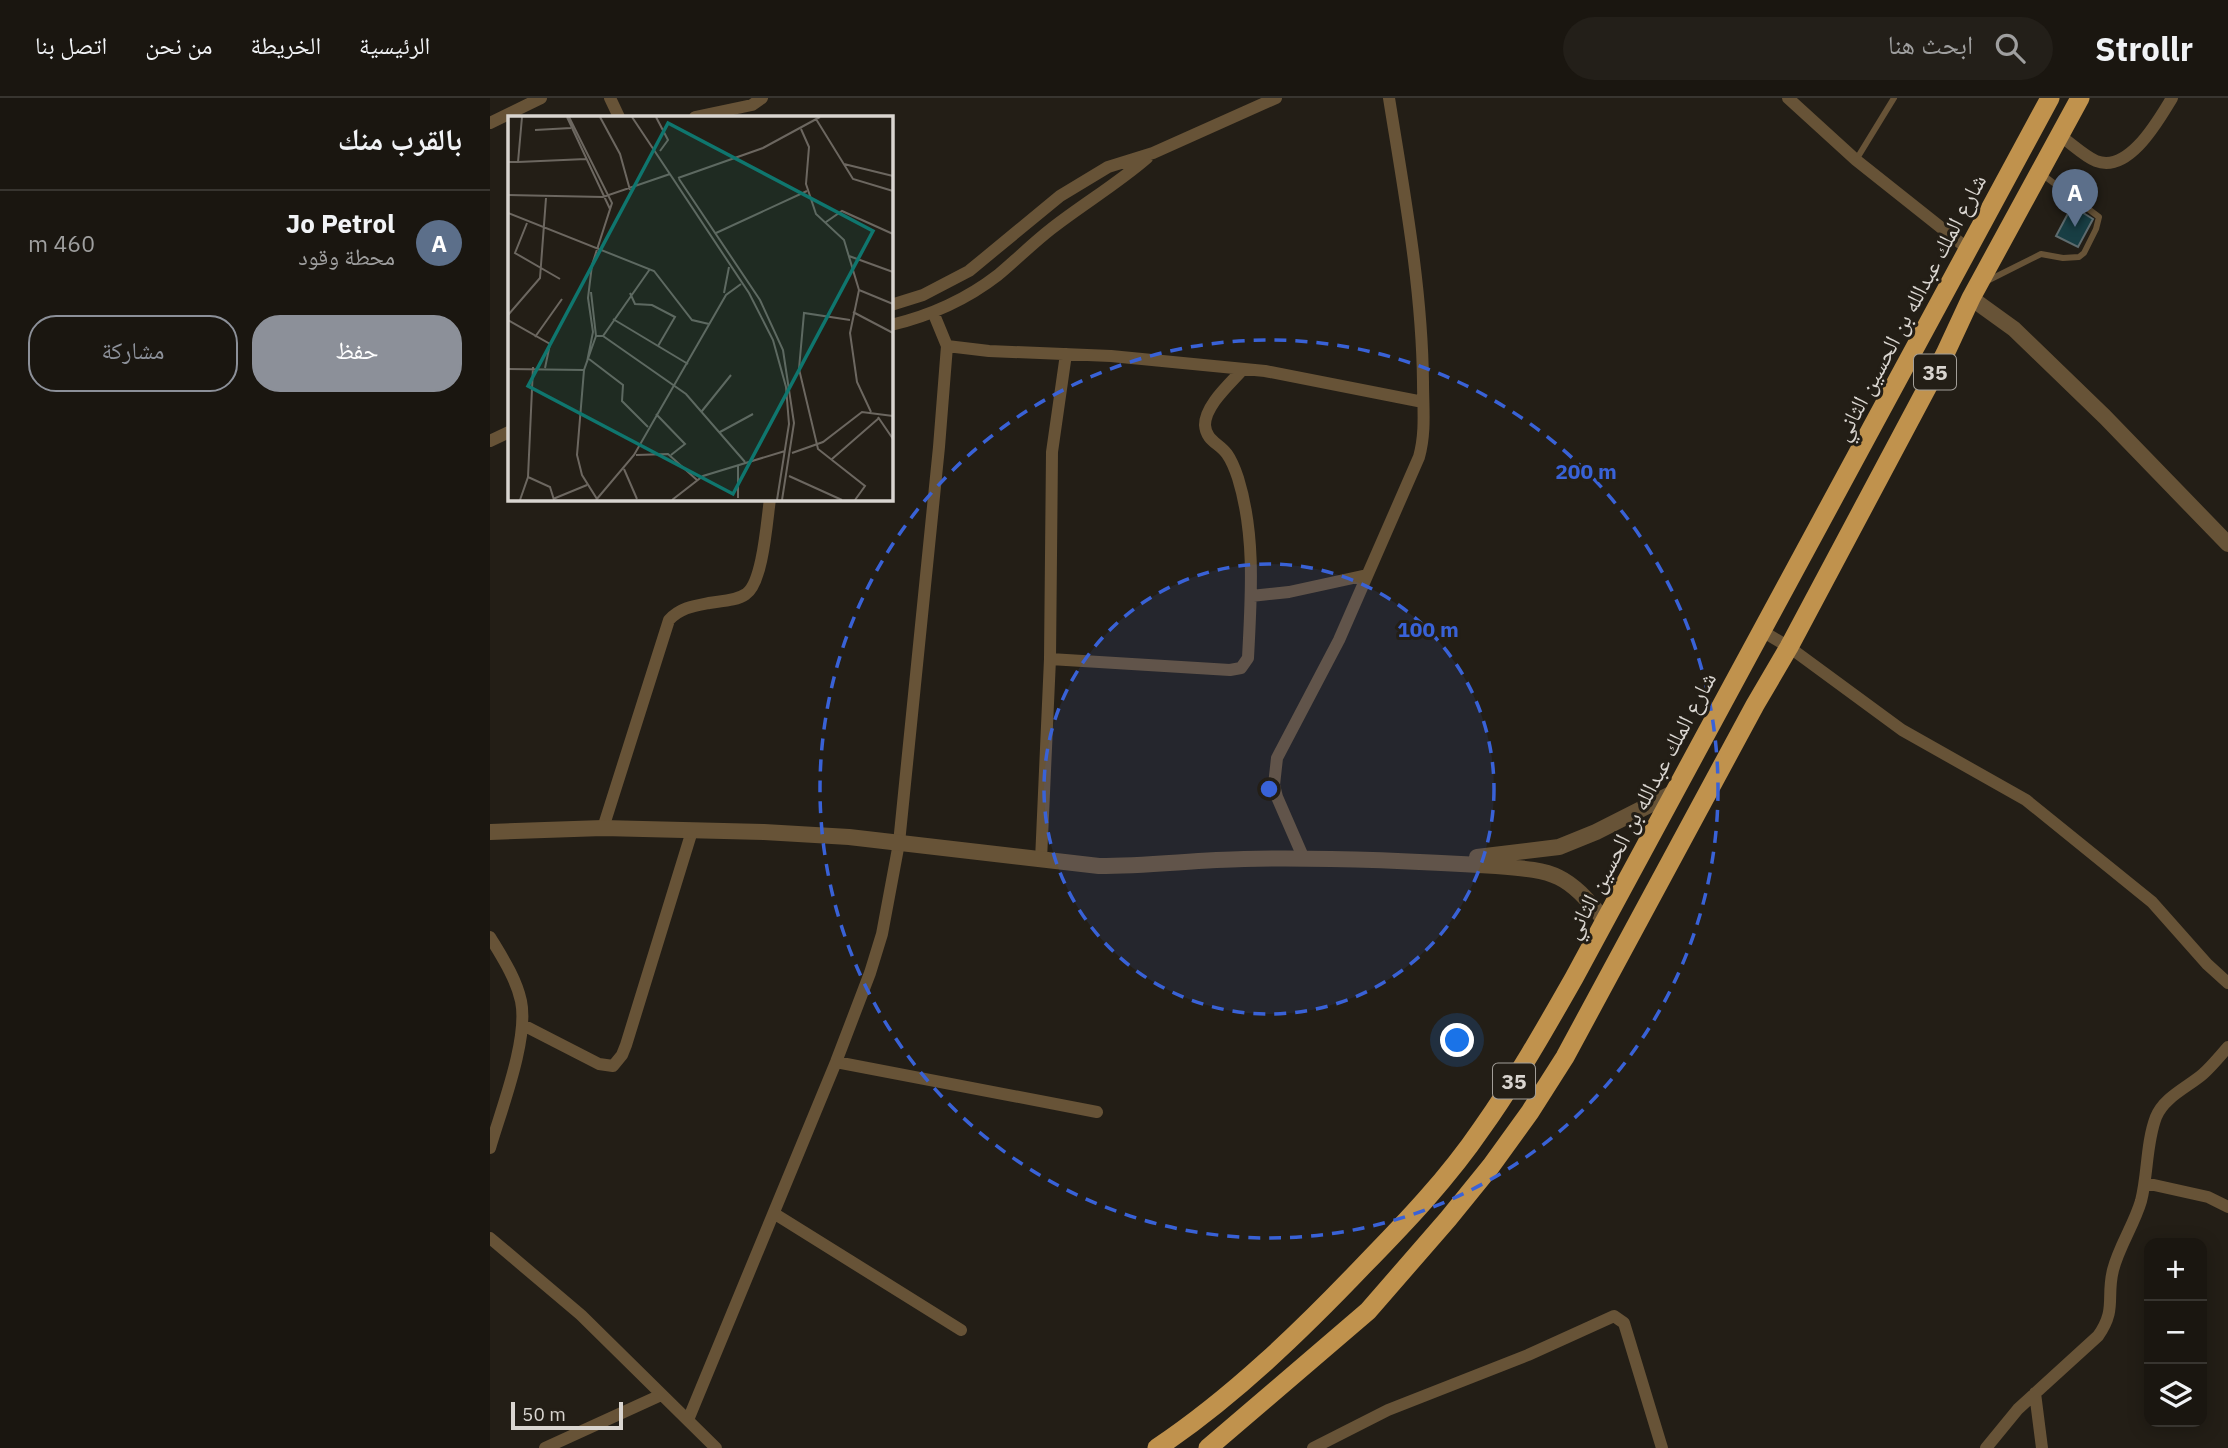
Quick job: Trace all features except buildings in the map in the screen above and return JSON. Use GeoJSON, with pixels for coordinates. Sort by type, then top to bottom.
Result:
{"type":"FeatureCollection","features":[{"type":"Feature","properties":{"kind":"highway","name":"شارع الملك عبدالله بن الحسين الثاني"},"geometry":{"type":"LineString","coordinates":[[1157,1448],[1189,1427],[1283,1346],[1380,1249],[1448,1173],[1510,1087],[1605,921],[2050,98]]}},
{"type":"Feature","properties":{"kind":"highway","name":"35"},"geometry":{"type":"LineString","coordinates":[[1208,1448],[1244,1420],[1368,1311],[1448,1219],[1531,1112],[1565,1057],[1789,647],[1945,354],[1974,292],[2080,98]]}},
{"type":"Feature","properties":{"kind":"street"},"geometry":{"type":"LineString","coordinates":[[490,122],[541,98]]}},
{"type":"Feature","properties":{"kind":"street"},"geometry":{"type":"LineString","coordinates":[[610,98],[619,116]]}},
{"type":"Feature","properties":{"kind":"street"},"geometry":{"type":"LineString","coordinates":[[700,116],[751,105],[762,98]]}},
{"type":"Feature","properties":{"kind":"street"},"geometry":{"type":"LineString","coordinates":[[892,305],[923,295],[969,271],[1060,196],[1108,167],[1153,153],[1276,98]]}},
{"type":"Feature","properties":{"kind":"street"},"geometry":{"type":"LineString","coordinates":[[1304,859],[1277,797],[1274,785],[1277,758],[1324,671],[1367,575],[1419,457],[1424,429],[1420,313],[1389,98]]}},
{"type":"Feature","properties":{"kind":"street"},"geometry":{"type":"LineString","coordinates":[[1788,98],[1856,160],[1968,249]]}},
{"type":"Feature","properties":{"kind":"street"},"geometry":{"type":"LineString","coordinates":[[2059,135],[2097,162],[2111,162],[2130,152],[2147,138],[2172,98]]}},
{"type":"Feature","properties":{"kind":"street"},"geometry":{"type":"LineString","coordinates":[[892,325],[933,312],[975,291],[998,275],[1048,231],[1093,198],[1116,185],[1153,153]]}},
{"type":"Feature","properties":{"kind":"street"},"geometry":{"type":"LineString","coordinates":[[1974,292],[2033,347],[2228,544]]}},
{"type":"Feature","properties":{"kind":"street"},"geometry":{"type":"LineString","coordinates":[[688,1420],[775,1214],[876,956],[899,843],[939,447],[947,346],[933,312]]}},
{"type":"Feature","properties":{"kind":"street"},"geometry":{"type":"LineString","coordinates":[[947,346],[989,351],[1111,356],[1288,374],[1423,402]]}},
{"type":"Feature","properties":{"kind":"street"},"geometry":{"type":"LineString","coordinates":[[1041,860],[1050,659],[1052,452],[1066,354]]}},
{"type":"Feature","properties":{"kind":"street"},"geometry":{"type":"LineString","coordinates":[[1050,659],[1236,669],[1248,658],[1250,551],[1239,481],[1226,451],[1208,436],[1205,424],[1212,407],[1243,369]]}},
{"type":"Feature","properties":{"kind":"street"},"geometry":{"type":"LineString","coordinates":[[490,441],[508,432]]}},
{"type":"Feature","properties":{"kind":"street"},"geometry":{"type":"LineString","coordinates":[[603,828],[669,620],[684,608],[749,593],[759,569],[770,500]]}},
{"type":"Feature","properties":{"kind":"street"},"geometry":{"type":"LineString","coordinates":[[1251,596],[1289,592],[1367,575]]}},
{"type":"Feature","properties":{"kind":"street"},"geometry":{"type":"LineString","coordinates":[[1762,631],[1789,647],[1902,730],[2026,800],[2152,902],[2207,964],[2228,983]]}},
{"type":"Feature","properties":{"kind":"street"},"geometry":{"type":"LineString","coordinates":[[1430,862],[1559,847],[1596,832],[1673,793]]}},
{"type":"Feature","properties":{"kind":"street"},"geometry":{"type":"LineString","coordinates":[[490,832],[603,828],[764,832],[899,843],[1099,866],[1304,859],[1528,868],[1565,879],[1581,891],[1605,921]]}},
{"type":"Feature","properties":{"kind":"street"},"geometry":{"type":"LineString","coordinates":[[523,1025],[599,1065],[613,1066],[618,1062],[626,1045],[692,831]]}},
{"type":"Feature","properties":{"kind":"street"},"geometry":{"type":"LineString","coordinates":[[490,937],[518,991],[523,1025],[490,1148]]}},
{"type":"Feature","properties":{"kind":"street"},"geometry":{"type":"LineString","coordinates":[[1986,1448],[2018,1409],[2098,1336],[2106,1325],[2112,1306],[2112,1273],[2120,1248],[2138,1213],[2155,1118],[2177,1093],[2205,1072],[2228,1047]]}},
{"type":"Feature","properties":{"kind":"street"},"geometry":{"type":"LineString","coordinates":[[836,1062],[1097,1112]]}},
{"type":"Feature","properties":{"kind":"street"},"geometry":{"type":"LineString","coordinates":[[2145,1183],[2208,1197],[2228,1207]]}},
{"type":"Feature","properties":{"kind":"street"},"geometry":{"type":"LineString","coordinates":[[775,1214],[961,1330]]}},
{"type":"Feature","properties":{"kind":"street"},"geometry":{"type":"LineString","coordinates":[[490,1238],[581,1315],[716,1448]]}},
{"type":"Feature","properties":{"kind":"street"},"geometry":{"type":"LineString","coordinates":[[1313,1448],[1388,1410],[1528,1355],[1614,1315],[1623,1323],[1662,1448]]}},
{"type":"Feature","properties":{"kind":"street"},"geometry":{"type":"LineString","coordinates":[[2035,1393],[2042,1448]]}},
{"type":"Feature","properties":{"kind":"street"},"geometry":{"type":"LineString","coordinates":[[545,1448],[661,1395]]}},
{"type":"Feature","properties":{"kind":"lane"},"geometry":{"type":"LineString","coordinates":[[1856,160],[1894,98]]}},
{"type":"Feature","properties":{"kind":"lane"},"geometry":{"type":"LineString","coordinates":[[1974,292],[2041,254],[2072,258],[2084,253],[2099,217],[2040,172]]}},
{"type":"Feature","properties":{"kind":"place","name":"Jo Petrol"},"geometry":{"type":"Point","coordinates":[2075,227]}}]}
